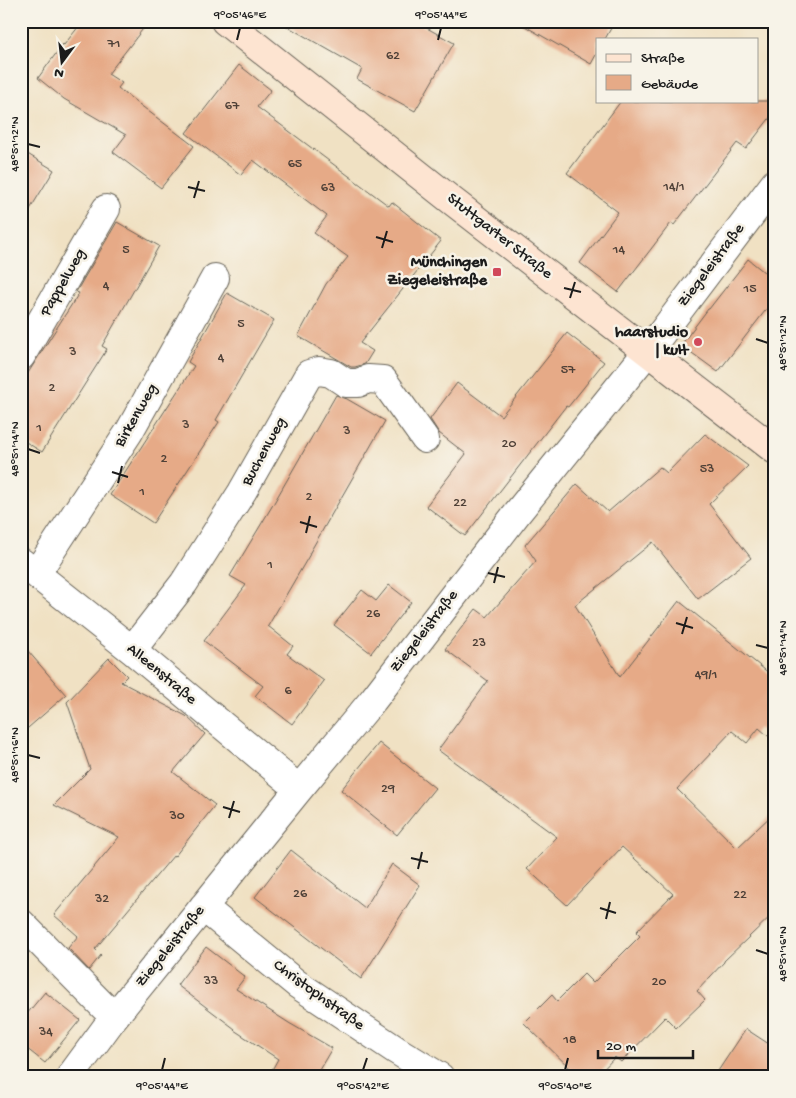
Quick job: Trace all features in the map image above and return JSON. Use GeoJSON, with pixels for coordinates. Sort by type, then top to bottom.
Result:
{"type":"FeatureCollection","features":[{"type":"Feature","properties":{"kind":"street","name":"Stuttgarter Straße"},"geometry":{"type":"LineString","coordinates":[[236,25],[451,200],[775,450]]}},
{"type":"Feature","properties":{"kind":"street","name":"Ziegeleistraße"},"geometry":{"type":"LineString","coordinates":[[70,1077],[114,1017],[373,700],[524,504],[648,351],[775,183]]}},
{"type":"Feature","properties":{"kind":"street","name":"Pappelweg"},"geometry":{"type":"LineString","coordinates":[[21,356],[106,209]]}},
{"type":"Feature","properties":{"kind":"street","name":"Birkenweg"},"geometry":{"type":"LineString","coordinates":[[29,568],[129,432],[215,278]]}},
{"type":"Feature","properties":{"kind":"street","name":"Buchenweg"},"geometry":{"type":"LineString","coordinates":[[132,650],[184,583],[237,500],[309,374],[319,371],[331,374],[346,383],[358,383],[368,379],[383,380],[425,439]]}},
{"type":"Feature","properties":{"kind":"street","name":"Alleenstraße"},"geometry":{"type":"LineString","coordinates":[[29,568],[132,650],[299,789]]}},
{"type":"Feature","properties":{"kind":"street","name":"Christophstraße"},"geometry":{"type":"LineString","coordinates":[[203,907],[297,984],[440,1077]]}},
{"type":"Feature","properties":{"kind":"street"},"geometry":{"type":"LineString","coordinates":[[21,923],[114,1017]]}},
{"type":"Feature","properties":{"kind":"building"},"geometry":{"type":"Polygon","coordinates":[[[83,21],[149,21],[108,74],[122,83],[118,88],[194,146],[161,188],[113,152],[126,135],[64,99],[38,78],[83,21]]]}},
{"type":"Feature","properties":{"kind":"building"},"geometry":{"type":"Polygon","coordinates":[[[278,21],[414,21],[454,43],[415,111],[357,79],[362,69],[278,21]]]}},
{"type":"Feature","properties":{"kind":"building"},"geometry":{"type":"Polygon","coordinates":[[[516,21],[615,21],[606,38],[596,38],[596,55],[591,64],[516,21]]]}},
{"type":"Feature","properties":{"kind":"building"},"geometry":{"type":"Polygon","coordinates":[[[239,65],[271,90],[257,107],[389,206],[392,202],[441,241],[360,343],[373,351],[365,364],[351,367],[298,336],[326,284],[348,257],[314,233],[327,216],[253,160],[241,175],[186,133],[239,65]]]}},
{"type":"Feature","properties":{"kind":"building"},"geometry":{"type":"Polygon","coordinates":[[[775,101],[775,111],[746,149],[737,143],[674,225],[671,223],[618,292],[580,263],[618,212],[567,173],[620,102],[775,101]]]}},
{"type":"Feature","properties":{"kind":"building"},"geometry":{"type":"Polygon","coordinates":[[[21,150],[54,170],[21,224],[21,150]]]}},
{"type":"Feature","properties":{"kind":"building"},"geometry":{"type":"Polygon","coordinates":[[[117,222],[159,246],[102,346],[107,349],[42,452],[21,439],[21,384],[79,293],[76,292],[117,222]]]}},
{"type":"Feature","properties":{"kind":"building"},"geometry":{"type":"Polygon","coordinates":[[[748,259],[775,281],[775,298],[718,372],[681,345],[748,259]]]}},
{"type":"Feature","properties":{"kind":"building"},"geometry":{"type":"Polygon","coordinates":[[[227,293],[274,320],[216,420],[219,422],[153,523],[110,495],[194,366],[188,362],[227,293]]]}},
{"type":"Feature","properties":{"kind":"building"},"geometry":{"type":"Polygon","coordinates":[[[567,333],[604,362],[568,407],[566,406],[465,536],[426,506],[466,454],[439,433],[430,419],[457,383],[501,416],[567,333]]]}},
{"type":"Feature","properties":{"kind":"building"},"geometry":{"type":"Polygon","coordinates":[[[336,395],[347,399],[385,421],[268,626],[293,646],[287,654],[324,681],[292,724],[255,696],[263,686],[204,641],[246,585],[230,576],[336,395]]]}},
{"type":"Feature","properties":{"kind":"building"},"geometry":{"type":"Polygon","coordinates":[[[705,434],[748,466],[709,504],[751,558],[698,599],[653,542],[575,605],[620,677],[679,601],[775,678],[775,742],[759,728],[747,743],[732,731],[677,789],[737,848],[775,812],[775,912],[724,961],[697,991],[705,1000],[676,1028],[665,1017],[621,1062],[615,1057],[596,1077],[579,1077],[524,1023],[552,995],[557,1001],[584,974],[593,983],[640,936],[636,932],[673,894],[622,847],[567,905],[527,869],[557,837],[438,750],[488,681],[445,649],[476,609],[487,617],[536,561],[525,545],[577,484],[608,512],[660,467],[667,473],[705,434]]]}},
{"type":"Feature","properties":{"kind":"building"},"geometry":{"type":"Polygon","coordinates":[[[389,585],[411,602],[371,653],[334,625],[362,590],[376,601],[389,585]]]}},
{"type":"Feature","properties":{"kind":"building"},"geometry":{"type":"Polygon","coordinates":[[[21,643],[66,695],[21,734],[21,643]]]}},
{"type":"Feature","properties":{"kind":"building"},"geometry":{"type":"Polygon","coordinates":[[[109,658],[127,676],[121,682],[186,716],[205,734],[173,772],[215,805],[175,856],[95,949],[101,955],[89,970],[68,948],[78,936],[54,915],[119,837],[54,805],[90,769],[67,702],[109,658]]]}},
{"type":"Feature","properties":{"kind":"building"},"geometry":{"type":"Polygon","coordinates":[[[379,743],[435,788],[397,835],[341,790],[379,743]]]}},
{"type":"Feature","properties":{"kind":"building"},"geometry":{"type":"Polygon","coordinates":[[[291,850],[365,908],[392,864],[420,885],[361,979],[255,897],[291,850]]]}},
{"type":"Feature","properties":{"kind":"building"},"geometry":{"type":"Polygon","coordinates":[[[206,947],[245,977],[236,989],[332,1048],[315,1077],[268,1077],[278,1059],[234,1030],[177,985],[206,947]]]}},
{"type":"Feature","properties":{"kind":"building"},"geometry":{"type":"Polygon","coordinates":[[[45,992],[80,1020],[45,1063],[21,1044],[21,1021],[45,992]]]}},
{"type":"Feature","properties":{"kind":"building"},"geometry":{"type":"Polygon","coordinates":[[[746,1029],[775,1048],[775,1077],[714,1077],[746,1029]]]}},
{"type":"Feature","properties":{"kind":"place","name":"Münchingen Ziegeleistraße"},"geometry":{"type":"Point","coordinates":[497,272]}},
{"type":"Feature","properties":{"kind":"place","name":"haarstudio | kult"},"geometry":{"type":"Point","coordinates":[698,342]}}]}
